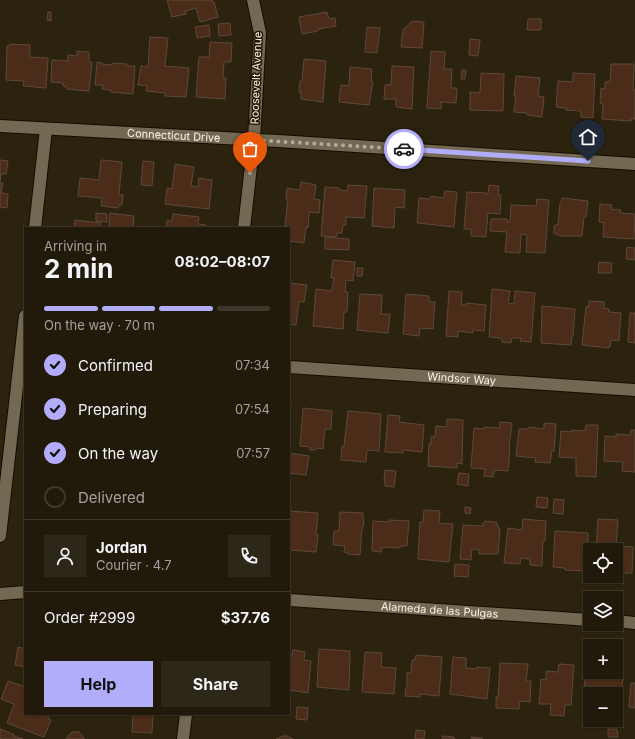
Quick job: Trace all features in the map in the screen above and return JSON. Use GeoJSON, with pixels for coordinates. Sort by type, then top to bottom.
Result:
{"type":"FeatureCollection","features":[{"type":"Feature","properties":{"kind":"street","name":"Roosevelt Avenue"},"geometry":{"type":"LineString","coordinates":[[244,227],[254,140],[260,33],[253,0]]}},
{"type":"Feature","properties":{"kind":"street","name":"Connecticut Drive"},"geometry":{"type":"LineString","coordinates":[[0,126],[635,164]]}},
{"type":"Feature","properties":{"kind":"street"},"geometry":{"type":"LineString","coordinates":[[35,227],[46,129]]}},
{"type":"Feature","properties":{"kind":"street"},"geometry":{"type":"LineString","coordinates":[[0,536],[24,325]]}},
{"type":"Feature","properties":{"kind":"street","name":"Windsor Way"},"geometry":{"type":"LineString","coordinates":[[290,367],[635,390]]}},
{"type":"Feature","properties":{"kind":"street"},"geometry":{"type":"LineString","coordinates":[[0,594],[24,592]]}},
{"type":"Feature","properties":{"kind":"street","name":"Alameda de las Pulgas"},"geometry":{"type":"LineString","coordinates":[[290,600],[583,620]]}},
{"type":"Feature","properties":{"kind":"street"},"geometry":{"type":"LineString","coordinates":[[623,622],[635,623]]}},
{"type":"Feature","properties":{"kind":"street"},"geometry":{"type":"LineString","coordinates":[[183,739],[186,715]]}},
{"type":"Feature","properties":{"kind":"building"},"geometry":{"type":"Polygon","coordinates":[[[167,0],[212,0],[212,2],[214,2],[218,17],[200,22],[196,8],[185,11],[186,14],[172,17],[167,0]]]}},
{"type":"Feature","properties":{"kind":"building"},"geometry":{"type":"Polygon","coordinates":[[[48,12],[51,12],[51,21],[47,20],[48,12]]]}},
{"type":"Feature","properties":{"kind":"building"},"geometry":{"type":"Polygon","coordinates":[[[327,12],[329,19],[335,18],[336,26],[318,29],[318,31],[302,34],[299,17],[327,12]]]}},
{"type":"Feature","properties":{"kind":"building"},"geometry":{"type":"Polygon","coordinates":[[[528,19],[541,19],[541,30],[527,30],[528,19]]]}},
{"type":"Feature","properties":{"kind":"building"},"geometry":{"type":"Polygon","coordinates":[[[412,21],[424,22],[422,48],[401,47],[403,30],[412,21]]]}},
{"type":"Feature","properties":{"kind":"building"},"geometry":{"type":"Polygon","coordinates":[[[230,23],[231,35],[219,36],[218,24],[230,23]]]}},
{"type":"Feature","properties":{"kind":"building"},"geometry":{"type":"Polygon","coordinates":[[[209,25],[210,36],[197,38],[195,27],[209,25]]]}},
{"type":"Feature","properties":{"kind":"building"},"geometry":{"type":"Polygon","coordinates":[[[367,27],[380,28],[377,53],[365,52],[367,27]]]}},
{"type":"Feature","properties":{"kind":"building"},"geometry":{"type":"Polygon","coordinates":[[[150,37],[168,38],[165,66],[189,68],[186,97],[165,96],[165,93],[146,91],[147,86],[138,85],[141,66],[148,67],[150,37]]]}},
{"type":"Feature","properties":{"kind":"building"},"geometry":{"type":"Polygon","coordinates":[[[470,39],[480,40],[478,56],[469,55],[470,39]]]}},
{"type":"Feature","properties":{"kind":"building"},"geometry":{"type":"Polygon","coordinates":[[[210,42],[232,43],[231,62],[224,62],[223,78],[226,78],[225,99],[196,97],[199,57],[209,57],[210,42]]]}},
{"type":"Feature","properties":{"kind":"building"},"geometry":{"type":"Polygon","coordinates":[[[10,44],[30,45],[30,57],[48,58],[46,88],[23,86],[24,81],[6,80],[7,46],[10,44]]]}},
{"type":"Feature","properties":{"kind":"building"},"geometry":{"type":"Polygon","coordinates":[[[77,51],[89,52],[89,62],[92,62],[89,91],[67,89],[67,87],[63,86],[63,83],[51,82],[52,60],[68,61],[68,55],[77,56],[77,51]]]}},
{"type":"Feature","properties":{"kind":"building"},"geometry":{"type":"Polygon","coordinates":[[[431,51],[445,52],[444,69],[452,69],[451,88],[457,88],[456,103],[441,102],[441,109],[427,108],[431,51]]]}},
{"type":"Feature","properties":{"kind":"building"},"geometry":{"type":"Polygon","coordinates":[[[304,59],[326,61],[323,102],[301,99],[301,92],[299,92],[300,81],[302,81],[304,59]]]}},
{"type":"Feature","properties":{"kind":"building"},"geometry":{"type":"Polygon","coordinates":[[[97,62],[102,63],[101,64],[112,65],[112,63],[135,66],[133,94],[111,92],[111,90],[102,89],[103,85],[95,85],[97,62]]]}},
{"type":"Feature","properties":{"kind":"building"},"geometry":{"type":"Polygon","coordinates":[[[611,64],[634,64],[633,90],[635,90],[635,119],[631,119],[631,121],[602,119],[603,104],[600,103],[601,88],[605,89],[605,82],[610,82],[611,64]]]}},
{"type":"Feature","properties":{"kind":"building"},"geometry":{"type":"Polygon","coordinates":[[[392,66],[414,67],[412,109],[396,107],[396,99],[384,99],[385,85],[391,85],[392,66]]]}},
{"type":"Feature","properties":{"kind":"building"},"geometry":{"type":"Polygon","coordinates":[[[350,67],[372,69],[371,82],[373,82],[369,105],[339,102],[341,85],[349,86],[350,67]]]}},
{"type":"Feature","properties":{"kind":"building"},"geometry":{"type":"Polygon","coordinates":[[[462,70],[466,70],[465,79],[461,79],[462,70]]]}},
{"type":"Feature","properties":{"kind":"building"},"geometry":{"type":"Polygon","coordinates":[[[481,73],[504,74],[503,111],[470,110],[470,92],[480,93],[481,73]]]}},
{"type":"Feature","properties":{"kind":"building"},"geometry":{"type":"Polygon","coordinates":[[[573,73],[595,74],[593,118],[581,117],[581,111],[566,110],[566,108],[556,107],[558,81],[573,82],[573,73]]]}},
{"type":"Feature","properties":{"kind":"building"},"geometry":{"type":"Polygon","coordinates":[[[516,76],[540,78],[538,96],[544,97],[542,117],[527,115],[527,113],[514,112],[516,76]]]}},
{"type":"Feature","properties":{"kind":"building"},"geometry":{"type":"Polygon","coordinates":[[[0,160],[8,161],[6,174],[1,174],[0,182],[0,160]]]}},
{"type":"Feature","properties":{"kind":"building"},"geometry":{"type":"Polygon","coordinates":[[[101,160],[122,162],[119,195],[123,195],[122,205],[119,205],[118,208],[101,206],[102,198],[78,196],[80,178],[99,180],[101,160]]]}},
{"type":"Feature","properties":{"kind":"building"},"geometry":{"type":"Polygon","coordinates":[[[143,161],[154,162],[152,186],[141,185],[143,161]]]}},
{"type":"Feature","properties":{"kind":"building"},"geometry":{"type":"Polygon","coordinates":[[[175,164],[194,167],[191,186],[198,187],[199,178],[212,180],[209,209],[165,204],[167,188],[172,189],[175,164]]]}},
{"type":"Feature","properties":{"kind":"building"},"geometry":{"type":"Polygon","coordinates":[[[301,182],[316,185],[314,199],[320,200],[319,213],[309,212],[308,228],[306,227],[304,243],[290,241],[290,227],[285,226],[288,199],[286,199],[287,188],[300,190],[301,182]]]}},
{"type":"Feature","properties":{"kind":"building"},"geometry":{"type":"Polygon","coordinates":[[[0,183],[3,183],[1,193],[8,194],[7,208],[0,207],[0,183]]]}},
{"type":"Feature","properties":{"kind":"building"},"geometry":{"type":"Polygon","coordinates":[[[348,185],[367,186],[364,218],[346,217],[346,225],[343,225],[342,233],[337,233],[336,237],[321,236],[325,187],[339,188],[339,190],[347,191],[348,185]]]}},
{"type":"Feature","properties":{"kind":"building"},"geometry":{"type":"Polygon","coordinates":[[[489,185],[499,186],[498,195],[501,195],[500,214],[488,213],[486,237],[471,236],[471,229],[464,229],[467,192],[488,194],[489,185]]]}},
{"type":"Feature","properties":{"kind":"building"},"geometry":{"type":"Polygon","coordinates":[[[374,188],[405,190],[404,208],[395,207],[394,228],[372,226],[374,188]]]}},
{"type":"Feature","properties":{"kind":"building"},"geometry":{"type":"Polygon","coordinates":[[[445,191],[457,192],[454,227],[417,223],[419,198],[430,199],[431,196],[444,198],[445,191]]]}},
{"type":"Feature","properties":{"kind":"building"},"geometry":{"type":"Polygon","coordinates":[[[562,198],[588,201],[586,217],[584,217],[582,236],[561,236],[554,233],[554,226],[558,224],[560,203],[562,198]]]}},
{"type":"Feature","properties":{"kind":"building"},"geometry":{"type":"Polygon","coordinates":[[[537,199],[549,200],[545,253],[526,252],[527,235],[521,234],[520,253],[505,252],[507,232],[490,231],[491,219],[507,219],[507,222],[510,222],[511,205],[536,206],[537,199]]]}},
{"type":"Feature","properties":{"kind":"building"},"geometry":{"type":"Polygon","coordinates":[[[600,204],[612,205],[611,209],[621,210],[620,213],[635,214],[634,239],[603,237],[604,223],[599,222],[600,204]]]}},
{"type":"Feature","properties":{"kind":"building"},"geometry":{"type":"Polygon","coordinates":[[[96,213],[107,214],[107,222],[96,221],[96,213]]]}},
{"type":"Feature","properties":{"kind":"building"},"geometry":{"type":"Polygon","coordinates":[[[110,213],[134,216],[133,227],[109,227],[110,213]]]}},
{"type":"Feature","properties":{"kind":"building"},"geometry":{"type":"Polygon","coordinates":[[[173,214],[199,217],[198,224],[206,225],[206,227],[166,227],[167,221],[172,221],[173,214]]]}},
{"type":"Feature","properties":{"kind":"building"},"geometry":{"type":"Polygon","coordinates":[[[75,220],[101,223],[100,227],[74,227],[75,220]]]}},
{"type":"Feature","properties":{"kind":"building"},"geometry":{"type":"Polygon","coordinates":[[[325,237],[349,239],[349,250],[325,249],[325,237]]]}},
{"type":"Feature","properties":{"kind":"building"},"geometry":{"type":"Polygon","coordinates":[[[627,247],[635,248],[635,260],[626,259],[627,247]]]}},
{"type":"Feature","properties":{"kind":"building"},"geometry":{"type":"Polygon","coordinates":[[[333,260],[355,262],[353,281],[346,280],[345,292],[348,292],[347,312],[344,312],[343,329],[313,326],[316,289],[332,291],[334,278],[331,278],[333,260]]]}},
{"type":"Feature","properties":{"kind":"building"},"geometry":{"type":"Polygon","coordinates":[[[599,262],[612,263],[611,273],[598,273],[599,262]]]}},
{"type":"Feature","properties":{"kind":"building"},"geometry":{"type":"Polygon","coordinates":[[[357,268],[363,268],[362,276],[357,276],[357,268]]]}},
{"type":"Feature","properties":{"kind":"building"},"geometry":{"type":"Polygon","coordinates":[[[290,283],[307,285],[304,302],[299,301],[296,325],[290,324],[290,283]]]}},
{"type":"Feature","properties":{"kind":"building"},"geometry":{"type":"Polygon","coordinates":[[[492,289],[510,291],[508,303],[514,304],[515,291],[535,293],[531,342],[520,341],[521,338],[512,338],[511,343],[502,342],[502,338],[489,337],[492,289]]]}},
{"type":"Feature","properties":{"kind":"building"},"geometry":{"type":"Polygon","coordinates":[[[449,291],[462,292],[461,305],[466,305],[466,303],[486,305],[484,331],[473,330],[473,333],[458,331],[458,337],[446,336],[449,291]]]}},
{"type":"Feature","properties":{"kind":"building"},"geometry":{"type":"Polygon","coordinates":[[[360,294],[382,295],[381,314],[390,314],[388,333],[357,330],[360,294]]]}},
{"type":"Feature","properties":{"kind":"building"},"geometry":{"type":"Polygon","coordinates":[[[406,294],[429,296],[429,302],[435,302],[433,329],[420,328],[419,336],[403,334],[406,294]]]}},
{"type":"Feature","properties":{"kind":"building"},"geometry":{"type":"Polygon","coordinates":[[[589,301],[604,302],[604,308],[609,309],[609,312],[621,313],[619,341],[611,340],[609,348],[582,345],[586,307],[589,307],[589,301]]]}},
{"type":"Feature","properties":{"kind":"building"},"geometry":{"type":"Polygon","coordinates":[[[542,306],[575,309],[571,345],[541,343],[542,306]]]}},
{"type":"Feature","properties":{"kind":"building"},"geometry":{"type":"Polygon","coordinates":[[[630,313],[635,313],[635,343],[628,342],[630,313]]]}},
{"type":"Feature","properties":{"kind":"building"},"geometry":{"type":"Polygon","coordinates":[[[303,408],[332,411],[331,429],[325,429],[323,449],[317,448],[316,450],[310,450],[310,447],[300,446],[303,408]]]}},
{"type":"Feature","properties":{"kind":"building"},"geometry":{"type":"Polygon","coordinates":[[[348,411],[381,414],[379,451],[367,450],[366,462],[341,460],[348,411]]]}},
{"type":"Feature","properties":{"kind":"building"},"geometry":{"type":"Polygon","coordinates":[[[388,415],[400,416],[399,422],[424,425],[422,452],[403,450],[403,453],[385,452],[388,415]]]}},
{"type":"Feature","properties":{"kind":"building"},"geometry":{"type":"Polygon","coordinates":[[[447,419],[463,420],[462,464],[457,463],[457,468],[428,466],[429,444],[431,444],[431,437],[435,437],[436,426],[447,427],[447,419]]]}},
{"type":"Feature","properties":{"kind":"building"},"geometry":{"type":"Polygon","coordinates":[[[500,422],[512,423],[508,471],[494,470],[493,477],[484,476],[485,469],[471,468],[474,428],[500,428],[500,422]]]}},
{"type":"Feature","properties":{"kind":"building"},"geometry":{"type":"Polygon","coordinates":[[[544,423],[556,424],[554,451],[552,450],[550,463],[535,462],[536,458],[516,456],[519,429],[528,429],[529,427],[544,429],[544,423]]]}},
{"type":"Feature","properties":{"kind":"building"},"geometry":{"type":"Polygon","coordinates":[[[586,425],[598,425],[596,477],[576,476],[576,458],[559,457],[561,431],[585,431],[586,425]]]}},
{"type":"Feature","properties":{"kind":"building"},"geometry":{"type":"Polygon","coordinates":[[[631,430],[635,430],[635,472],[622,471],[623,462],[604,461],[605,436],[616,437],[616,434],[630,435],[631,430]]]}},
{"type":"Feature","properties":{"kind":"building"},"geometry":{"type":"Polygon","coordinates":[[[290,453],[309,456],[306,475],[290,473],[290,453]]]}},
{"type":"Feature","properties":{"kind":"building"},"geometry":{"type":"Polygon","coordinates":[[[385,470],[396,471],[394,487],[385,486],[385,470]]]}},
{"type":"Feature","properties":{"kind":"building"},"geometry":{"type":"Polygon","coordinates":[[[459,473],[469,474],[468,486],[457,484],[459,473]]]}},
{"type":"Feature","properties":{"kind":"building"},"geometry":{"type":"Polygon","coordinates":[[[537,497],[548,498],[547,508],[536,507],[537,497]]]}},
{"type":"Feature","properties":{"kind":"building"},"geometry":{"type":"Polygon","coordinates":[[[554,499],[564,500],[563,514],[553,513],[554,499]]]}},
{"type":"Feature","properties":{"kind":"building"},"geometry":{"type":"Polygon","coordinates":[[[465,507],[471,508],[470,514],[465,513],[465,507]]]}},
{"type":"Feature","properties":{"kind":"building"},"geometry":{"type":"Polygon","coordinates":[[[424,510],[440,511],[439,523],[453,524],[449,562],[418,559],[420,522],[423,522],[424,510]]]}},
{"type":"Feature","properties":{"kind":"building"},"geometry":{"type":"Polygon","coordinates":[[[290,511],[318,513],[316,552],[290,550],[290,511]]]}},
{"type":"Feature","properties":{"kind":"building"},"geometry":{"type":"Polygon","coordinates":[[[340,512],[363,513],[364,524],[362,529],[360,555],[348,554],[344,552],[345,546],[333,545],[334,531],[339,531],[340,512]]]}},
{"type":"Feature","properties":{"kind":"building"},"geometry":{"type":"Polygon","coordinates":[[[523,519],[546,521],[545,541],[543,541],[542,566],[530,565],[530,559],[521,558],[520,564],[504,563],[508,528],[522,530],[523,519]]]}},
{"type":"Feature","properties":{"kind":"building"},"geometry":{"type":"Polygon","coordinates":[[[598,519],[618,520],[616,543],[596,543],[598,519]]]}},
{"type":"Feature","properties":{"kind":"building"},"geometry":{"type":"Polygon","coordinates":[[[389,520],[409,521],[407,546],[400,546],[400,548],[382,547],[381,552],[372,551],[373,521],[389,522],[389,520]]]}},
{"type":"Feature","properties":{"kind":"building"},"geometry":{"type":"Polygon","coordinates":[[[485,521],[495,522],[497,523],[498,528],[500,528],[498,554],[479,554],[480,550],[472,549],[471,560],[460,559],[463,525],[483,526],[485,521]]]}},
{"type":"Feature","properties":{"kind":"building"},"geometry":{"type":"Polygon","coordinates":[[[555,531],[588,533],[588,543],[583,543],[583,571],[565,570],[565,568],[553,567],[555,531]]]}},
{"type":"Feature","properties":{"kind":"building"},"geometry":{"type":"Polygon","coordinates":[[[623,546],[633,547],[632,573],[623,573],[623,546]]]}},
{"type":"Feature","properties":{"kind":"building"},"geometry":{"type":"Polygon","coordinates":[[[455,564],[469,565],[468,577],[454,576],[455,564]]]}},
{"type":"Feature","properties":{"kind":"building"},"geometry":{"type":"Polygon","coordinates":[[[18,647],[24,649],[24,667],[15,665],[18,647]]]}},
{"type":"Feature","properties":{"kind":"building"},"geometry":{"type":"Polygon","coordinates":[[[319,649],[350,651],[349,690],[317,687],[319,649]]]}},
{"type":"Feature","properties":{"kind":"building"},"geometry":{"type":"Polygon","coordinates":[[[293,650],[305,652],[304,660],[311,661],[308,693],[290,690],[290,655],[292,655],[293,650]]]}},
{"type":"Feature","properties":{"kind":"building"},"geometry":{"type":"Polygon","coordinates":[[[365,652],[382,653],[381,667],[396,668],[394,694],[362,692],[365,652]]]}},
{"type":"Feature","properties":{"kind":"building"},"geometry":{"type":"Polygon","coordinates":[[[416,655],[442,657],[439,696],[420,694],[420,697],[405,696],[407,687],[407,673],[411,673],[412,660],[415,660],[416,655]]]}},
{"type":"Feature","properties":{"kind":"building"},"geometry":{"type":"Polygon","coordinates":[[[453,657],[466,658],[466,668],[490,668],[487,699],[450,694],[453,657]]]}},
{"type":"Feature","properties":{"kind":"building"},"geometry":{"type":"Polygon","coordinates":[[[500,663],[528,664],[526,681],[531,681],[530,702],[520,701],[519,709],[496,708],[500,663]]]}},
{"type":"Feature","properties":{"kind":"building"},"geometry":{"type":"Polygon","coordinates":[[[559,664],[574,665],[571,705],[565,705],[564,716],[550,715],[551,704],[539,704],[541,679],[546,680],[546,671],[558,672],[559,664]]]}},
{"type":"Feature","properties":{"kind":"building"},"geometry":{"type":"Polygon","coordinates":[[[585,679],[623,679],[622,687],[585,687],[585,679]]]}},
{"type":"Feature","properties":{"kind":"building"},"geometry":{"type":"Polygon","coordinates":[[[8,681],[24,687],[24,715],[49,715],[48,719],[51,720],[44,737],[7,723],[14,704],[1,699],[8,681]]]}},
{"type":"Feature","properties":{"kind":"building"},"geometry":{"type":"Polygon","coordinates":[[[631,683],[635,683],[635,708],[629,707],[631,683]]]}},
{"type":"Feature","properties":{"kind":"building"},"geometry":{"type":"Polygon","coordinates":[[[297,707],[308,708],[307,720],[296,719],[297,707]]]}},
{"type":"Feature","properties":{"kind":"building"},"geometry":{"type":"Polygon","coordinates":[[[133,715],[153,715],[152,733],[132,732],[133,715]]]}},
{"type":"Feature","properties":{"kind":"building"},"geometry":{"type":"Polygon","coordinates":[[[0,729],[15,735],[14,736],[23,739],[0,739],[0,729]]]}},
{"type":"Feature","properties":{"kind":"building"},"geometry":{"type":"Polygon","coordinates":[[[608,729],[617,729],[618,737],[608,737],[608,729]]]}},
{"type":"Feature","properties":{"kind":"building"},"geometry":{"type":"Polygon","coordinates":[[[416,730],[425,731],[424,739],[415,739],[416,730]]]}},
{"type":"Feature","properties":{"kind":"building"},"geometry":{"type":"Polygon","coordinates":[[[72,732],[79,732],[85,739],[66,739],[72,732]]]}},
{"type":"Feature","properties":{"kind":"building"},"geometry":{"type":"Polygon","coordinates":[[[287,736],[293,739],[276,739],[287,736]]]}},
{"type":"Feature","properties":{"kind":"building"},"geometry":{"type":"Polygon","coordinates":[[[443,736],[454,737],[454,739],[442,739],[443,736]]]}},
{"type":"Feature","properties":{"kind":"building"},"geometry":{"type":"Polygon","coordinates":[[[471,737],[482,738],[482,739],[471,739],[471,737]]]}},
{"type":"Feature","properties":{"kind":"way so far"},"geometry":{"type":"LineString","coordinates":[[250,173],[254,140],[404,149]]}},
{"type":"Feature","properties":{"kind":"route"},"geometry":{"type":"LineString","coordinates":[[404,149],[588,161]]}}]}
